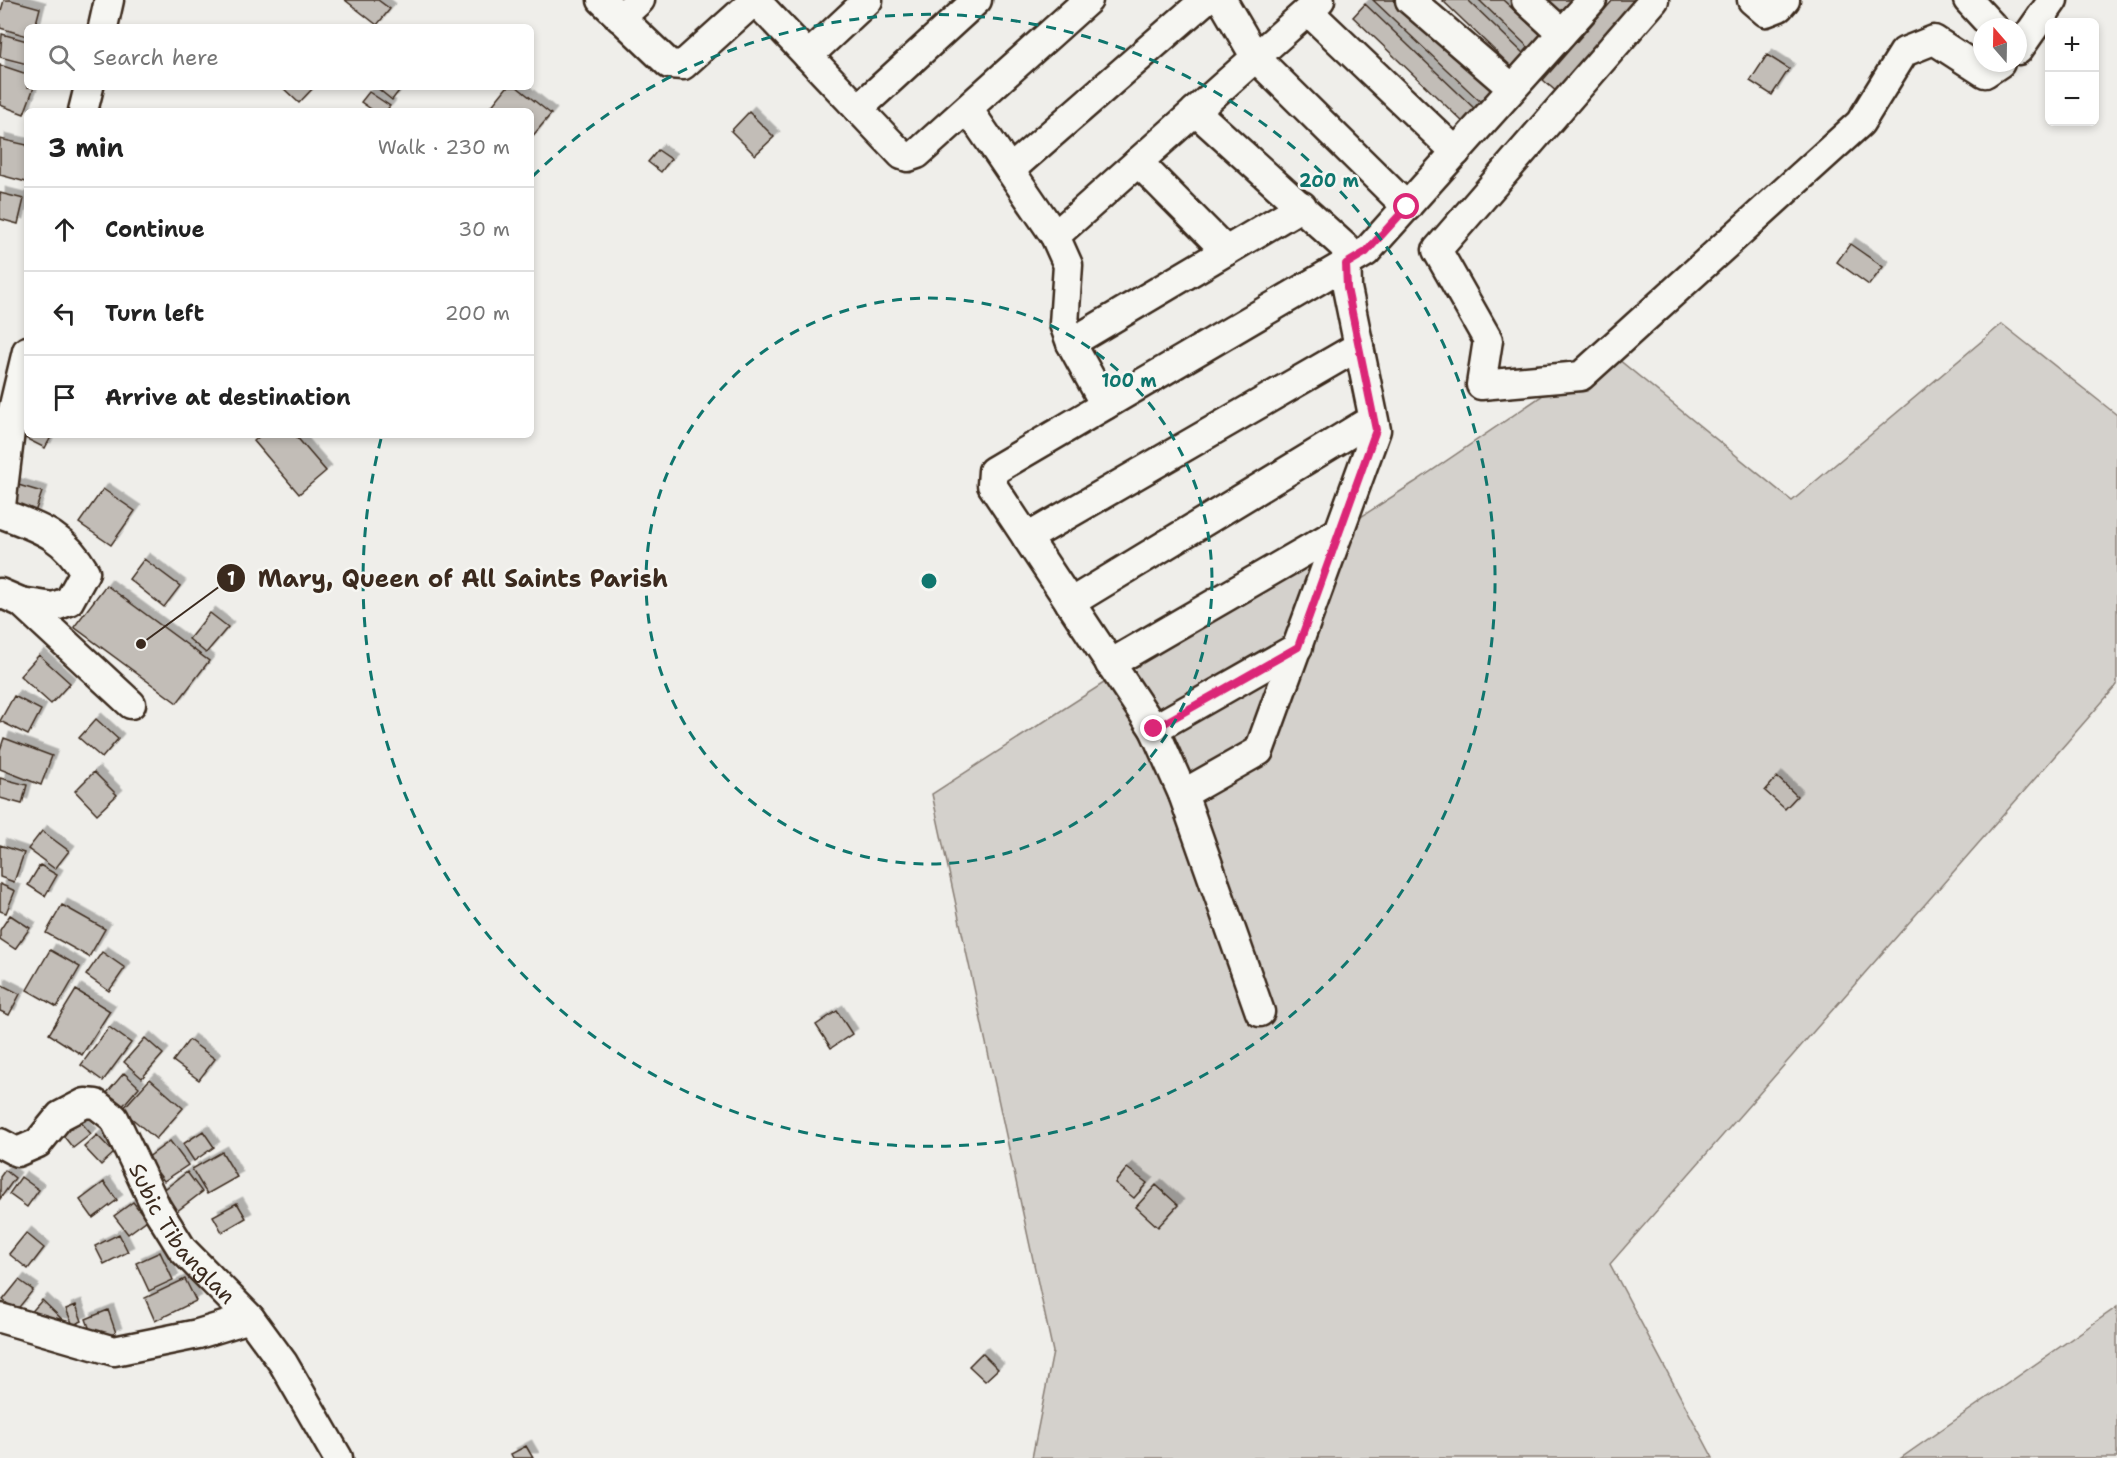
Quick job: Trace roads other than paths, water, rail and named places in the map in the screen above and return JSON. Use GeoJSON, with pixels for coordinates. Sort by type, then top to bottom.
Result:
{"type":"FeatureCollection","features":[{"type":"Feature","properties":{"kind":"street"},"geometry":{"type":"LineString","coordinates":[[104,24],[110,0]]}},
{"type":"Feature","properties":{"kind":"street"},"geometry":{"type":"LineString","coordinates":[[621,6],[669,64],[676,66],[683,65],[755,0],[902,155],[908,157],[917,154],[1088,0]]}},
{"type":"Feature","properties":{"kind":"street"},"geometry":{"type":"LineString","coordinates":[[808,56],[868,0]]}},
{"type":"Feature","properties":{"kind":"street"},"geometry":{"type":"LineString","coordinates":[[858,109],[977,0]]}},
{"type":"Feature","properties":{"kind":"street"},"geometry":{"type":"LineString","coordinates":[[1010,170],[1205,0]]}},
{"type":"Feature","properties":{"kind":"street"},"geometry":{"type":"LineString","coordinates":[[1222,0],[1256,58],[1407,207]]}},
{"type":"Feature","properties":{"kind":"street"},"geometry":{"type":"LineString","coordinates":[[1410,0],[1512,88]]}},
{"type":"Feature","properties":{"kind":"street"},"geometry":{"type":"LineString","coordinates":[[1526,0],[1562,33]]}},
{"type":"Feature","properties":{"kind":"street"},"geometry":{"type":"LineString","coordinates":[[1260,1012],[1183,794],[1154,729],[992,485],[993,471],[1366,252],[1592,0]]}},
{"type":"Feature","properties":{"kind":"street"},"geometry":{"type":"LineString","coordinates":[[1654,0],[1437,250],[1488,340],[1481,385],[1581,376],[1860,123],[1904,52],[1934,40],[1973,65]]}},
{"type":"Feature","properties":{"kind":"street"},"geometry":{"type":"LineString","coordinates":[[1752,0],[1766,12],[1779,7],[1785,0]]}},
{"type":"Feature","properties":{"kind":"street"},"geometry":{"type":"LineString","coordinates":[[1968,0],[1985,18]]}},
{"type":"Feature","properties":{"kind":"street"},"geometry":{"type":"LineString","coordinates":[[2027,37],[2053,0]]}},
{"type":"Feature","properties":{"kind":"street"},"geometry":{"type":"LineString","coordinates":[[1055,236],[1316,3],[1456,152]]}},
{"type":"Feature","properties":{"kind":"street"},"geometry":{"type":"LineString","coordinates":[[84,108],[88,90]]}},
{"type":"Feature","properties":{"kind":"street"},"geometry":{"type":"LineString","coordinates":[[968,109],[1055,236],[1068,265],[1064,324],[1071,343],[1105,405]]}},
{"type":"Feature","properties":{"kind":"street"},"geometry":{"type":"LineString","coordinates":[[1183,794],[1259,751],[1376,430],[1347,288],[1346,248],[1195,111]]}},
{"type":"Feature","properties":{"kind":"street"},"geometry":{"type":"LineString","coordinates":[[1138,162],[1226,251]]}},
{"type":"Feature","properties":{"kind":"street"},"geometry":{"type":"LineString","coordinates":[[1071,343],[1302,206]]}},
{"type":"Feature","properties":{"kind":"street"},"geometry":{"type":"LineString","coordinates":[[1027,538],[1359,346]]}},
{"type":"Feature","properties":{"kind":"street"},"geometry":{"type":"LineString","coordinates":[[10,598],[53,607],[69,601],[85,572],[75,554],[48,531],[0,513],[12,414],[24,364]]}},
{"type":"Feature","properties":{"kind":"street"},"geometry":{"type":"LineString","coordinates":[[1070,603],[1373,419]]}},
{"type":"Feature","properties":{"kind":"street"},"geometry":{"type":"LineString","coordinates":[[1110,664],[1340,531]]}},
{"type":"Feature","properties":{"kind":"street"},"geometry":{"type":"LineString","coordinates":[[10,598],[131,705]]}},
{"type":"Feature","properties":{"kind":"street"},"geometry":{"type":"LineString","coordinates":[[1154,729],[1298,647]]}},
{"type":"Feature","properties":{"kind":"street","name":"Subic Tibanglan"},"geometry":{"type":"LineString","coordinates":[[0,1143],[17,1152],[38,1143],[60,1116],[85,1103],[96,1104],[114,1118],[156,1207],[182,1249],[250,1318],[283,1363],[338,1458]]}},
{"type":"Feature","properties":{"kind":"street"},"geometry":{"type":"LineString","coordinates":[[0,1318],[114,1352],[198,1334],[250,1318]]}},
{"type":"Feature","properties":{"kind":"place","name":"Mary, Queen of All Saints Parish"},"geometry":{"type":"Point","coordinates":[141,644]}}]}
